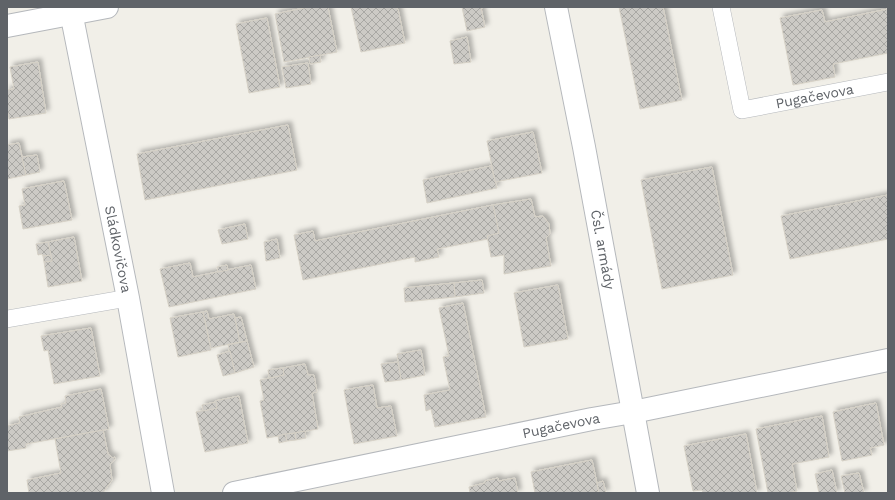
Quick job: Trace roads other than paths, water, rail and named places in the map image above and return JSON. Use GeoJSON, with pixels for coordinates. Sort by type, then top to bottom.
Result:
{"type":"FeatureCollection","features":[{"type":"Feature","properties":{"kind":"street"},"geometry":{"type":"LineString","coordinates":[[7,26],[71,10],[107,7]]}},
{"type":"Feature","properties":{"kind":"street","name":"Čsl. armády"},"geometry":{"type":"LineString","coordinates":[[556,7],[584,147],[648,493]]}},
{"type":"Feature","properties":{"kind":"street","name":"Sládkovičova"},"geometry":{"type":"LineString","coordinates":[[71,10],[128,298],[163,493]]}},
{"type":"Feature","properties":{"kind":"street","name":"Pugačevova"},"geometry":{"type":"LineString","coordinates":[[234,493],[888,360]]}},
{"type":"Feature","properties":{"kind":"lane","name":"Pugačevova"},"geometry":{"type":"LineString","coordinates":[[721,7],[742,110],[888,82]]}},
{"type":"Feature","properties":{"kind":"lane"},"geometry":{"type":"LineString","coordinates":[[7,319],[128,298]]}}]}
